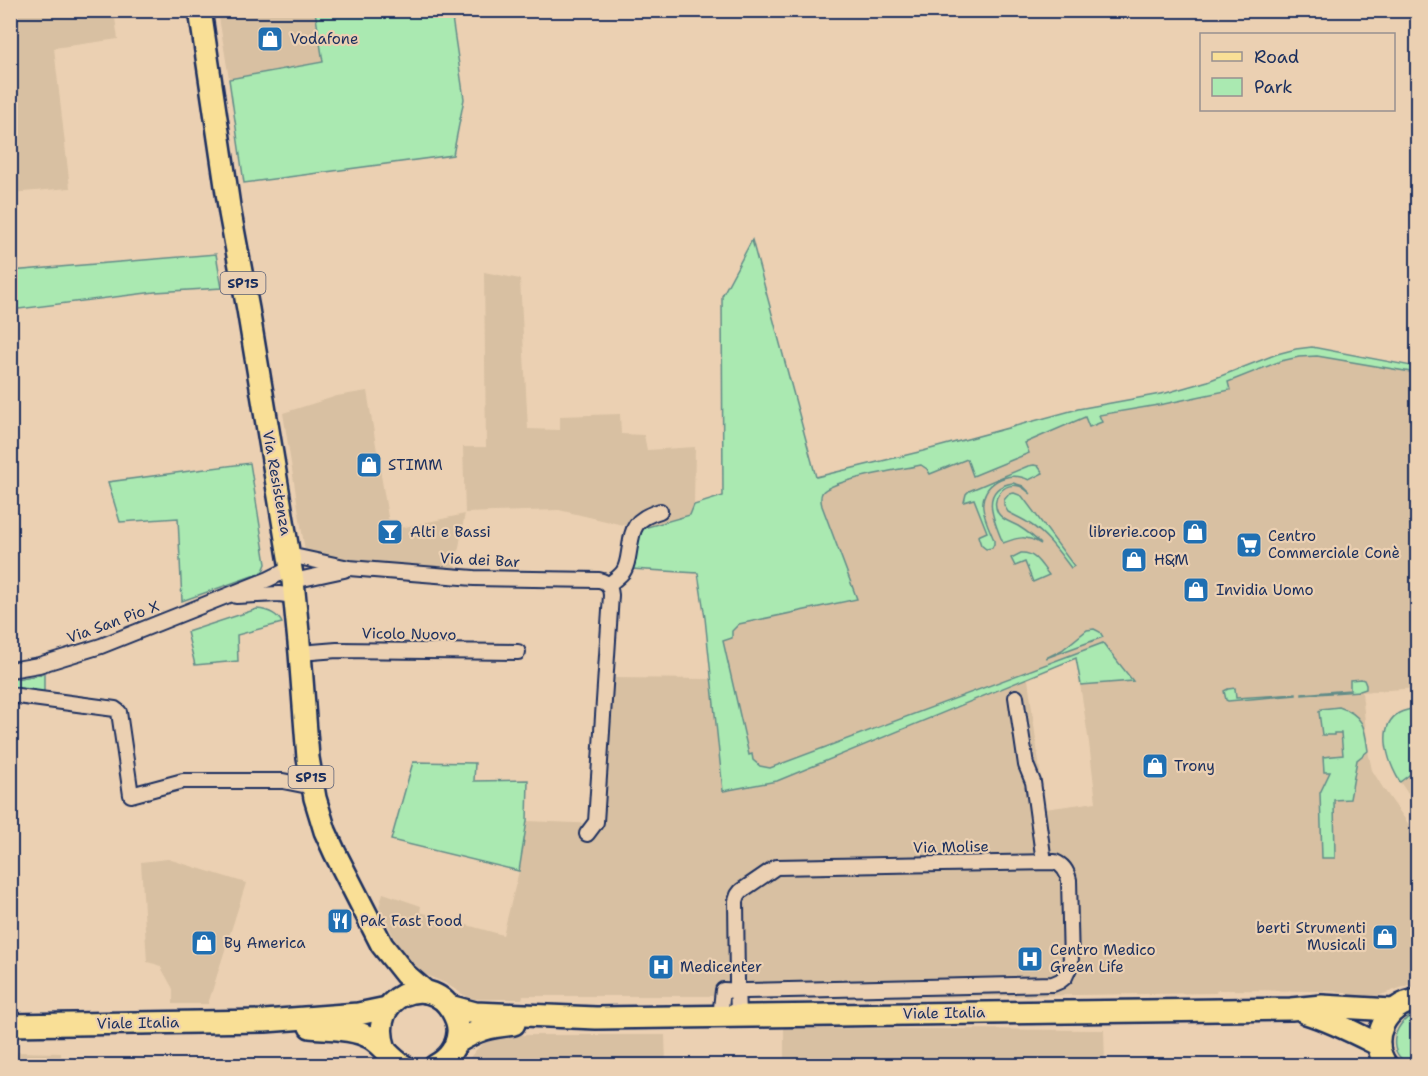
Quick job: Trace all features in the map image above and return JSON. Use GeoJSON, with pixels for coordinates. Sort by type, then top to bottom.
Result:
{"type":"FeatureCollection","features":[{"type":"Feature","properties":{"kind":"main road","name":"Via Resistenza"},"geometry":{"type":"LineString","coordinates":[[200,10],[230,213],[292,575],[308,758],[313,787],[325,831],[382,945]]}},
{"type":"Feature","properties":{"kind":"main road","name":"SP15"},"geometry":{"type":"LineString","coordinates":[[382,945],[405,974],[426,992]]}},
{"type":"Feature","properties":{"kind":"main road","name":"SP15"},"geometry":{"type":"LineString","coordinates":[[382,945],[390,971],[388,1006]]}},
{"type":"Feature","properties":{"kind":"main road"},"geometry":{"type":"LineString","coordinates":[[265,1021],[358,1014],[388,1006],[402,995],[418,992],[435,994],[449,1006],[458,1026],[456,1043],[451,1052],[435,1065]]}},
{"type":"Feature","properties":{"kind":"main road"},"geometry":{"type":"LineString","coordinates":[[1384,1060],[1380,1032],[1384,1020],[1401,1004],[1418,1000]]}},
{"type":"Feature","properties":{"kind":"main road"},"geometry":{"type":"LineString","coordinates":[[388,1006],[381,1019],[381,1038],[393,1058],[404,1065]]}},
{"type":"Feature","properties":{"kind":"main road"},"geometry":{"type":"LineString","coordinates":[[449,1006],[475,1013],[596,1018]]}},
{"type":"Feature","properties":{"kind":"main road","name":"Viale Italia"},"geometry":{"type":"LineString","coordinates":[[596,1018],[1292,1009],[1322,1006],[1392,1010]]}},
{"type":"Feature","properties":{"kind":"main road","name":"Viale Italia"},"geometry":{"type":"LineString","coordinates":[[1292,1009],[1325,1019],[1384,1060]]}},
{"type":"Feature","properties":{"kind":"main road"},"geometry":{"type":"LineString","coordinates":[[456,1043],[490,1026],[596,1018]]}},
{"type":"Feature","properties":{"kind":"main road"},"geometry":{"type":"LineString","coordinates":[[265,1021],[357,1033],[385,1048]]}},
{"type":"Feature","properties":{"kind":"main road","name":"Viale Italia"},"geometry":{"type":"LineString","coordinates":[[10,1025],[265,1021]]}},
{"type":"Feature","properties":{"kind":"street"},"geometry":{"type":"LineString","coordinates":[[587,834],[596,822],[610,595],[608,585],[626,567],[632,531],[635,526],[643,518],[660,511]]}},
{"type":"Feature","properties":{"kind":"street","name":"Via dei Bar"},"geometry":{"type":"LineString","coordinates":[[292,575],[349,568]]}},
{"type":"Feature","properties":{"kind":"street","name":"Via dei Bar"},"geometry":{"type":"LineString","coordinates":[[292,575],[349,568],[474,578],[599,580],[605,581],[608,585]]}},
{"type":"Feature","properties":{"kind":"street","name":"Via San Pio X"},"geometry":{"type":"LineString","coordinates":[[10,670],[39,665],[100,646],[269,579],[292,575]]}},
{"type":"Feature","properties":{"kind":"street","name":"Via San Pio X"},"geometry":{"type":"LineString","coordinates":[[225,596],[279,594],[292,575]]}},
{"type":"Feature","properties":{"kind":"street","name":"Vicolo Nuovo"},"geometry":{"type":"LineString","coordinates":[[300,652],[338,650],[518,652]]}},
{"type":"Feature","properties":{"kind":"street"},"geometry":{"type":"LineString","coordinates":[[10,696],[115,709],[119,712],[131,795],[183,780],[283,781],[313,787]]}},
{"type":"Feature","properties":{"kind":"street"},"geometry":{"type":"LineString","coordinates":[[1016,697],[1026,765],[1033,782],[1044,862]]}},
{"type":"Feature","properties":{"kind":"street","name":"Via Molise"},"geometry":{"type":"LineString","coordinates":[[729,1016],[738,990],[736,902],[738,895],[776,867],[1055,862],[1068,873],[1071,964],[1060,981],[1053,984],[738,990]]}},
{"type":"Feature","properties":{"kind":"street"},"geometry":{"type":"LineString","coordinates":[[970,985],[972,1013]]}},
{"type":"Feature","properties":{"kind":"shaded area"},"geometry":{"type":"Polygon","coordinates":[[[11,11],[114,11],[118,39],[54,48],[70,188],[11,193],[11,11]]]}},
{"type":"Feature","properties":{"kind":"shaded area"},"geometry":{"type":"Polygon","coordinates":[[[218,11],[315,11],[323,62],[229,79],[218,11]]]}},
{"type":"Feature","properties":{"kind":"shaded area"},"geometry":{"type":"Polygon","coordinates":[[[484,272],[520,279],[528,429],[560,430],[560,416],[620,414],[621,434],[644,435],[647,450],[695,447],[694,505],[690,515],[640,529],[559,510],[465,513],[463,447],[486,447],[484,272]]]}},
{"type":"Feature","properties":{"kind":"shaded area"},"geometry":{"type":"Polygon","coordinates":[[[1312,347],[1417,367],[1417,688],[1362,692],[1372,770],[1417,836],[1417,982],[1375,997],[1349,996],[1346,992],[1217,990],[1216,993],[750,1000],[710,996],[523,996],[522,999],[475,999],[417,971],[405,960],[379,907],[383,893],[421,906],[420,912],[503,935],[519,871],[527,821],[599,824],[610,678],[711,679],[705,618],[816,477],[1078,409],[1166,393],[1208,381],[1296,349],[1312,347]],[[1076,658],[1028,679],[1045,809],[1096,802],[1076,658]]]}},
{"type":"Feature","properties":{"kind":"shaded area"},"geometry":{"type":"Polygon","coordinates":[[[367,391],[390,529],[465,514],[454,576],[318,559],[305,551],[283,413],[337,396],[367,391]]]}},
{"type":"Feature","properties":{"kind":"shaded area"},"geometry":{"type":"Polygon","coordinates":[[[1417,769],[1417,807],[1400,782],[1417,769]]]}},
{"type":"Feature","properties":{"kind":"shaded area"},"geometry":{"type":"Polygon","coordinates":[[[168,859],[246,883],[208,1004],[173,1004],[173,989],[160,966],[147,962],[141,862],[168,859]]]}},
{"type":"Feature","properties":{"kind":"shaded area"},"geometry":{"type":"Polygon","coordinates":[[[784,1028],[1104,1030],[1105,1065],[784,1065],[784,1028]]]}},
{"type":"Feature","properties":{"kind":"shaded area"},"geometry":{"type":"Polygon","coordinates":[[[506,1035],[665,1035],[666,1065],[467,1066],[468,1060],[484,1043],[506,1035]]]}},
{"type":"Feature","properties":{"kind":"shaded area"},"geometry":{"type":"Polygon","coordinates":[[[11,1052],[61,1053],[61,1065],[11,1065],[11,1052]]]}},
{"type":"Feature","properties":{"kind":"green space"},"geometry":{"type":"Polygon","coordinates":[[[315,11],[451,11],[464,99],[453,155],[244,183],[229,79],[323,62],[315,11]]]}},
{"type":"Feature","properties":{"kind":"green space"},"geometry":{"type":"Polygon","coordinates":[[[752,240],[816,477],[1078,409],[1166,393],[1208,381],[1296,349],[1312,347],[1417,367],[1417,373],[1317,356],[1299,357],[1281,361],[1228,382],[1230,390],[1099,415],[1102,422],[1089,427],[1085,417],[1025,443],[1029,453],[973,476],[967,459],[930,474],[921,465],[852,479],[828,488],[821,495],[822,506],[857,599],[739,624],[732,631],[732,638],[723,641],[749,755],[752,754],[753,760],[760,766],[770,768],[1103,643],[1133,681],[1081,685],[1076,658],[777,781],[723,791],[705,618],[698,573],[631,569],[640,529],[690,515],[694,505],[723,496],[722,296],[752,240]]]}},
{"type":"Feature","properties":{"kind":"green space"},"geometry":{"type":"Polygon","coordinates":[[[216,254],[222,288],[155,292],[11,310],[11,271],[216,254]]]}},
{"type":"Feature","properties":{"kind":"green space"},"geometry":{"type":"Polygon","coordinates":[[[250,463],[266,564],[263,571],[182,601],[178,518],[120,522],[108,482],[250,463]]]}},
{"type":"Feature","properties":{"kind":"green space"},"geometry":{"type":"Polygon","coordinates":[[[1034,465],[1038,466],[1043,473],[1029,480],[1013,476],[1005,477],[997,480],[986,492],[983,508],[994,544],[992,548],[986,549],[981,545],[978,536],[987,532],[974,499],[964,502],[966,494],[969,491],[1034,465]]]}},
{"type":"Feature","properties":{"kind":"green space"},"geometry":{"type":"Polygon","coordinates":[[[1013,483],[1023,486],[1031,494],[1019,486],[1013,485],[1003,489],[997,497],[998,513],[1041,544],[1022,538],[1003,543],[993,517],[992,499],[995,492],[1002,486],[1013,483]]]}},
{"type":"Feature","properties":{"kind":"green space"},"geometry":{"type":"Polygon","coordinates":[[[1009,494],[1022,496],[1074,566],[1071,568],[1036,528],[1008,512],[1004,500],[1009,494]]]}},
{"type":"Feature","properties":{"kind":"green space"},"geometry":{"type":"Polygon","coordinates":[[[1021,553],[1034,557],[1049,575],[1033,582],[1025,562],[1015,566],[1011,558],[1021,553]]]}},
{"type":"Feature","properties":{"kind":"green space"},"geometry":{"type":"Polygon","coordinates":[[[257,609],[272,613],[282,623],[237,635],[238,661],[195,665],[187,632],[257,609]]]}},
{"type":"Feature","properties":{"kind":"green space"},"geometry":{"type":"Polygon","coordinates":[[[1094,629],[1103,637],[1046,658],[1062,650],[1087,630],[1094,629]]]}},
{"type":"Feature","properties":{"kind":"green space"},"geometry":{"type":"Polygon","coordinates":[[[44,674],[44,696],[11,691],[10,680],[44,674]]]}},
{"type":"Feature","properties":{"kind":"green space"},"geometry":{"type":"Polygon","coordinates":[[[1350,680],[1364,680],[1366,689],[1360,691],[1302,695],[1350,690],[1350,680]]]}},
{"type":"Feature","properties":{"kind":"green space"},"geometry":{"type":"Polygon","coordinates":[[[1235,688],[1236,698],[1296,695],[1226,700],[1224,691],[1235,688]]]}},
{"type":"Feature","properties":{"kind":"green space"},"geometry":{"type":"Polygon","coordinates":[[[1339,707],[1354,714],[1362,723],[1368,751],[1357,760],[1350,799],[1334,800],[1335,858],[1322,858],[1320,793],[1330,772],[1324,772],[1323,757],[1343,755],[1341,733],[1322,735],[1319,712],[1321,709],[1339,707]]]}},
{"type":"Feature","properties":{"kind":"green space"},"geometry":{"type":"Polygon","coordinates":[[[1417,708],[1417,769],[1400,782],[1386,746],[1387,727],[1399,713],[1417,708]]]}},
{"type":"Feature","properties":{"kind":"green space"},"geometry":{"type":"Polygon","coordinates":[[[413,762],[475,763],[474,781],[528,780],[527,821],[519,871],[391,840],[413,762]]]}},
{"type":"Feature","properties":{"kind":"green space"},"geometry":{"type":"Polygon","coordinates":[[[1412,1015],[1417,1015],[1417,1065],[1401,1058],[1395,1044],[1398,1028],[1412,1015]]]}},
{"type":"Feature","properties":{"kind":"place","name":"Vodafone"},"geometry":{"type":"Point","coordinates":[270,39]}},
{"type":"Feature","properties":{"kind":"place","name":"STIMM"},"geometry":{"type":"Point","coordinates":[369,465]}},
{"type":"Feature","properties":{"kind":"place","name":"Alti e Bassi"},"geometry":{"type":"Point","coordinates":[390,532]}},
{"type":"Feature","properties":{"kind":"place","name":"librerie.coop"},"geometry":{"type":"Point","coordinates":[1195,532]}},
{"type":"Feature","properties":{"kind":"place","name":"Centro Commerciale Conè"},"geometry":{"type":"Point","coordinates":[1249,545]}},
{"type":"Feature","properties":{"kind":"place","name":"H&M"},"geometry":{"type":"Point","coordinates":[1134,560]}},
{"type":"Feature","properties":{"kind":"place","name":"Invidia Uomo"},"geometry":{"type":"Point","coordinates":[1196,590]}},
{"type":"Feature","properties":{"kind":"place","name":"Trony"},"geometry":{"type":"Point","coordinates":[1155,766]}},
{"type":"Feature","properties":{"kind":"place","name":"Pak Fast Food"},"geometry":{"type":"Point","coordinates":[340,921]}},
{"type":"Feature","properties":{"kind":"place","name":"berti Strumenti Musicali"},"geometry":{"type":"Point","coordinates":[1385,937]}},
{"type":"Feature","properties":{"kind":"place","name":"By America"},"geometry":{"type":"Point","coordinates":[204,943]}},
{"type":"Feature","properties":{"kind":"place","name":"Centro Medico Green Life"},"geometry":{"type":"Point","coordinates":[1030,959]}},
{"type":"Feature","properties":{"kind":"place","name":"Medicenter"},"geometry":{"type":"Point","coordinates":[661,967]}}]}
